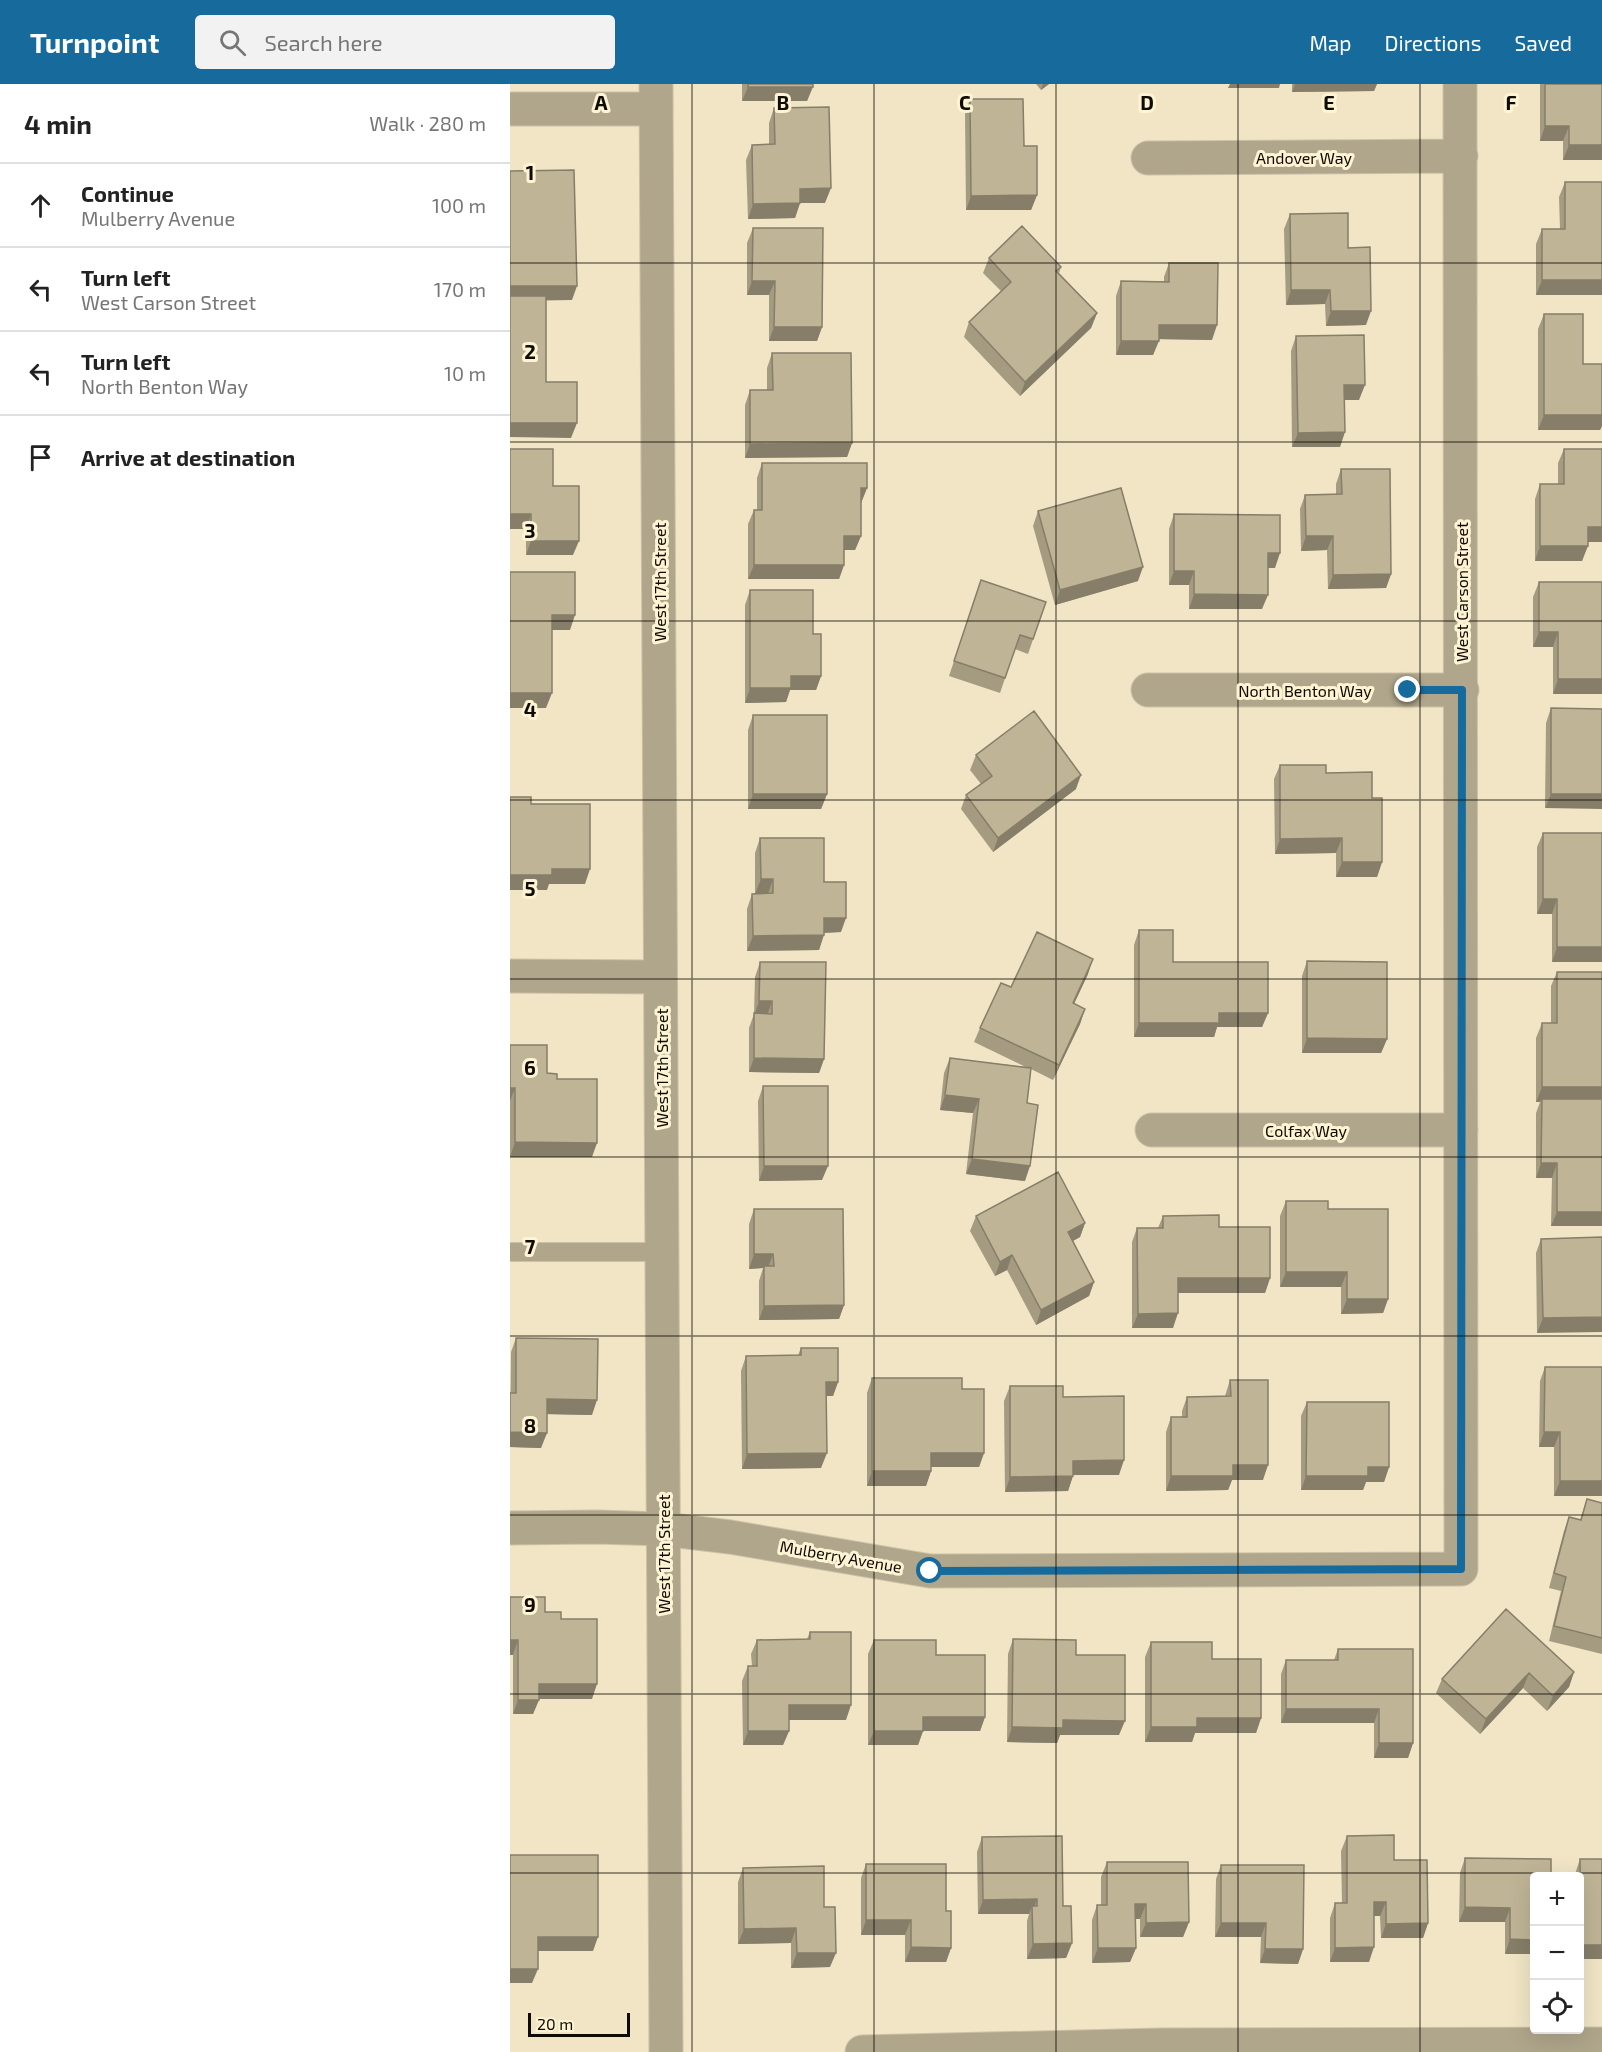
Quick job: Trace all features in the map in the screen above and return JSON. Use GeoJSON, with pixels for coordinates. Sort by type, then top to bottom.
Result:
{"type":"FeatureCollection","features":[{"type":"Feature","properties":{"kind":"street","name":"West Carson Street"},"geometry":{"type":"LineString","coordinates":[[1460,84],[1461,1569]]}},
{"type":"Feature","properties":{"kind":"street"},"geometry":{"type":"LineString","coordinates":[[510,109],[656,96]]}},
{"type":"Feature","properties":{"kind":"street","name":"West 17th Street"},"geometry":{"type":"LineString","coordinates":[[656,96],[666,2052]]}},
{"type":"Feature","properties":{"kind":"street","name":"Andover Way"},"geometry":{"type":"LineString","coordinates":[[1148,158],[1461,156]]}},
{"type":"Feature","properties":{"kind":"street","name":"North Benton Way"},"geometry":{"type":"LineString","coordinates":[[1148,690],[1462,690]]}},
{"type":"Feature","properties":{"kind":"street"},"geometry":{"type":"LineString","coordinates":[[510,976],[660,977]]}},
{"type":"Feature","properties":{"kind":"street","name":"Colfax Way"},"geometry":{"type":"LineString","coordinates":[[1152,1130],[1461,1130]]}},
{"type":"Feature","properties":{"kind":"street","name":"Mulberry Avenue"},"geometry":{"type":"LineString","coordinates":[[510,1528],[663,1529],[730,1537],[930,1571],[1461,1569]]}},
{"type":"Feature","properties":{"kind":"street"},"geometry":{"type":"LineString","coordinates":[[862,2052],[1602,2044]]}},
{"type":"Feature","properties":{"kind":"lane"},"geometry":{"type":"LineString","coordinates":[[510,1252],[661,1252]]}},
{"type":"Feature","properties":{"kind":"building"},"geometry":{"type":"Polygon","coordinates":[[[748,84],[813,84],[813,87],[748,87],[748,84]]]}},
{"type":"Feature","properties":{"kind":"building"},"geometry":{"type":"Polygon","coordinates":[[[1545,84],[1602,84],[1602,145],[1569,145],[1569,126],[1545,126],[1545,84]]]}},
{"type":"Feature","properties":{"kind":"building"},"geometry":{"type":"Polygon","coordinates":[[[970,99],[1023,99],[1024,146],[1037,146],[1037,195],[971,196],[970,99]]]}},
{"type":"Feature","properties":{"kind":"building"},"geometry":{"type":"Polygon","coordinates":[[[829,107],[831,188],[800,189],[800,203],[753,204],[752,145],[775,144],[774,108],[829,107]]]}},
{"type":"Feature","properties":{"kind":"building"},"geometry":{"type":"Polygon","coordinates":[[[574,170],[577,286],[510,286],[510,171],[574,170]]]}},
{"type":"Feature","properties":{"kind":"building"},"geometry":{"type":"Polygon","coordinates":[[[1565,182],[1602,182],[1602,280],[1542,280],[1542,229],[1565,229],[1565,182]]]}},
{"type":"Feature","properties":{"kind":"building"},"geometry":{"type":"Polygon","coordinates":[[[1348,213],[1348,248],[1370,247],[1371,311],[1331,311],[1330,290],[1291,290],[1290,214],[1348,213]]]}},
{"type":"Feature","properties":{"kind":"building"},"geometry":{"type":"Polygon","coordinates":[[[1022,226],[1061,267],[1056,271],[1097,313],[1025,382],[969,322],[1011,282],[989,258],[1022,226]]]}},
{"type":"Feature","properties":{"kind":"building"},"geometry":{"type":"Polygon","coordinates":[[[753,228],[823,228],[822,327],[774,327],[775,281],[752,281],[753,228]]]}},
{"type":"Feature","properties":{"kind":"building"},"geometry":{"type":"Polygon","coordinates":[[[1169,263],[1218,263],[1217,325],[1159,325],[1159,341],[1121,341],[1121,281],[1169,282],[1169,263]]]}},
{"type":"Feature","properties":{"kind":"building"},"geometry":{"type":"Polygon","coordinates":[[[510,296],[546,296],[546,382],[577,382],[577,423],[510,423],[510,296]]]}},
{"type":"Feature","properties":{"kind":"building"},"geometry":{"type":"Polygon","coordinates":[[[1544,314],[1583,314],[1583,364],[1602,364],[1602,415],[1544,415],[1544,314]]]}},
{"type":"Feature","properties":{"kind":"building"},"geometry":{"type":"Polygon","coordinates":[[[1364,335],[1365,385],[1344,385],[1345,432],[1298,433],[1296,336],[1364,335]]]}},
{"type":"Feature","properties":{"kind":"building"},"geometry":{"type":"Polygon","coordinates":[[[772,353],[851,353],[852,443],[750,444],[750,390],[773,390],[772,353]]]}},
{"type":"Feature","properties":{"kind":"building"},"geometry":{"type":"Polygon","coordinates":[[[510,449],[553,449],[553,486],[579,486],[579,541],[531,541],[531,514],[510,514],[510,449]]]}},
{"type":"Feature","properties":{"kind":"building"},"geometry":{"type":"Polygon","coordinates":[[[1564,449],[1602,449],[1602,527],[1588,527],[1588,546],[1540,546],[1540,484],[1564,484],[1564,449]]]}},
{"type":"Feature","properties":{"kind":"building"},"geometry":{"type":"Polygon","coordinates":[[[762,463],[867,463],[867,488],[861,488],[861,536],[844,536],[844,565],[754,565],[754,510],[762,510],[762,463]]]}},
{"type":"Feature","properties":{"kind":"building"},"geometry":{"type":"Polygon","coordinates":[[[1341,469],[1390,469],[1391,574],[1333,575],[1333,536],[1306,536],[1305,495],[1342,494],[1341,469]]]}},
{"type":"Feature","properties":{"kind":"building"},"geometry":{"type":"Polygon","coordinates":[[[1121,488],[1143,567],[1060,590],[1038,511],[1121,488]]]}},
{"type":"Feature","properties":{"kind":"building"},"geometry":{"type":"Polygon","coordinates":[[[1174,514],[1280,515],[1280,553],[1268,553],[1268,595],[1194,594],[1194,571],[1174,571],[1174,514]]]}},
{"type":"Feature","properties":{"kind":"building"},"geometry":{"type":"Polygon","coordinates":[[[510,572],[575,572],[575,615],[552,615],[552,693],[510,693],[510,572]]]}},
{"type":"Feature","properties":{"kind":"building"},"geometry":{"type":"Polygon","coordinates":[[[981,580],[1046,602],[1033,639],[1020,635],[1005,678],[954,661],[981,580]]]}},
{"type":"Feature","properties":{"kind":"building"},"geometry":{"type":"Polygon","coordinates":[[[1539,582],[1602,582],[1602,679],[1558,679],[1558,632],[1539,632],[1539,582]]]}},
{"type":"Feature","properties":{"kind":"building"},"geometry":{"type":"Polygon","coordinates":[[[750,590],[813,590],[813,634],[821,634],[821,676],[791,676],[791,688],[750,688],[750,590]]]}},
{"type":"Feature","properties":{"kind":"building"},"geometry":{"type":"Polygon","coordinates":[[[1551,708],[1602,709],[1602,794],[1551,794],[1551,708]]]}},
{"type":"Feature","properties":{"kind":"building"},"geometry":{"type":"Polygon","coordinates":[[[1034,711],[1081,775],[998,838],[966,795],[992,776],[976,755],[1034,711]]]}},
{"type":"Feature","properties":{"kind":"building"},"geometry":{"type":"Polygon","coordinates":[[[753,715],[827,715],[827,794],[753,794],[753,715]]]}},
{"type":"Feature","properties":{"kind":"building"},"geometry":{"type":"Polygon","coordinates":[[[1280,765],[1326,765],[1326,773],[1372,772],[1372,798],[1382,798],[1382,862],[1342,862],[1342,838],[1280,839],[1280,765]]]}},
{"type":"Feature","properties":{"kind":"building"},"geometry":{"type":"Polygon","coordinates":[[[510,797],[531,797],[531,804],[590,804],[590,869],[552,869],[552,875],[510,875],[510,797]]]}},
{"type":"Feature","properties":{"kind":"building"},"geometry":{"type":"Polygon","coordinates":[[[1543,833],[1602,833],[1602,947],[1557,947],[1557,899],[1543,899],[1543,833]]]}},
{"type":"Feature","properties":{"kind":"building"},"geometry":{"type":"Polygon","coordinates":[[[760,838],[824,838],[824,882],[846,882],[846,918],[824,918],[824,935],[753,936],[752,894],[773,893],[773,879],[761,879],[760,838]]]}},
{"type":"Feature","properties":{"kind":"building"},"geometry":{"type":"Polygon","coordinates":[[[1139,930],[1173,930],[1173,962],[1268,962],[1268,1013],[1219,1013],[1219,1023],[1139,1023],[1139,930]]]}},
{"type":"Feature","properties":{"kind":"building"},"geometry":{"type":"Polygon","coordinates":[[[1037,932],[1093,959],[1073,1003],[1085,1009],[1059,1065],[980,1028],[1001,983],[1011,987],[1037,932]]]}},
{"type":"Feature","properties":{"kind":"building"},"geometry":{"type":"Polygon","coordinates":[[[1307,961],[1387,962],[1387,1039],[1307,1038],[1307,961]]]}},
{"type":"Feature","properties":{"kind":"building"},"geometry":{"type":"Polygon","coordinates":[[[760,962],[826,962],[824,1059],[754,1058],[754,1013],[772,1014],[772,1001],[759,1001],[760,962]]]}},
{"type":"Feature","properties":{"kind":"building"},"geometry":{"type":"Polygon","coordinates":[[[1557,972],[1602,972],[1602,1087],[1542,1087],[1542,1023],[1557,1023],[1557,972]]]}},
{"type":"Feature","properties":{"kind":"building"},"geometry":{"type":"Polygon","coordinates":[[[510,1045],[547,1045],[547,1073],[557,1074],[557,1079],[597,1079],[597,1143],[515,1142],[515,1088],[510,1088],[510,1045]]]}},
{"type":"Feature","properties":{"kind":"building"},"geometry":{"type":"Polygon","coordinates":[[[950,1058],[1031,1068],[1027,1103],[1038,1105],[1030,1166],[972,1159],[979,1099],[945,1095],[950,1058]]]}},
{"type":"Feature","properties":{"kind":"building"},"geometry":{"type":"Polygon","coordinates":[[[763,1086],[828,1086],[828,1166],[764,1166],[763,1086]]]}},
{"type":"Feature","properties":{"kind":"building"},"geometry":{"type":"Polygon","coordinates":[[[1542,1099],[1602,1099],[1602,1212],[1557,1212],[1557,1163],[1541,1163],[1542,1099]]]}},
{"type":"Feature","properties":{"kind":"building"},"geometry":{"type":"Polygon","coordinates":[[[1058,1172],[1085,1223],[1068,1232],[1094,1282],[1041,1310],[1012,1255],[1000,1262],[976,1216],[1058,1172]]]}},
{"type":"Feature","properties":{"kind":"building"},"geometry":{"type":"Polygon","coordinates":[[[1286,1201],[1328,1201],[1328,1209],[1388,1209],[1388,1299],[1347,1299],[1347,1272],[1286,1272],[1286,1201]]]}},
{"type":"Feature","properties":{"kind":"building"},"geometry":{"type":"Polygon","coordinates":[[[754,1209],[843,1209],[844,1305],[764,1306],[764,1266],[774,1266],[773,1254],[754,1254],[754,1209]]]}},
{"type":"Feature","properties":{"kind":"building"},"geometry":{"type":"Polygon","coordinates":[[[1219,1215],[1219,1227],[1270,1227],[1270,1278],[1178,1278],[1178,1313],[1138,1314],[1137,1228],[1163,1228],[1163,1216],[1219,1215]]]}},
{"type":"Feature","properties":{"kind":"building"},"geometry":{"type":"Polygon","coordinates":[[[1602,1237],[1602,1317],[1543,1318],[1541,1239],[1602,1237]]]}},
{"type":"Feature","properties":{"kind":"building"},"geometry":{"type":"Polygon","coordinates":[[[516,1338],[598,1339],[597,1400],[547,1399],[547,1433],[510,1432],[510,1393],[516,1393],[516,1338]]]}},
{"type":"Feature","properties":{"kind":"building"},"geometry":{"type":"Polygon","coordinates":[[[801,1348],[838,1348],[838,1382],[826,1382],[827,1453],[747,1454],[746,1356],[801,1355],[801,1348]]]}},
{"type":"Feature","properties":{"kind":"building"},"geometry":{"type":"Polygon","coordinates":[[[1545,1367],[1602,1367],[1602,1481],[1560,1481],[1560,1432],[1544,1432],[1545,1367]]]}},
{"type":"Feature","properties":{"kind":"building"},"geometry":{"type":"Polygon","coordinates":[[[872,1378],[962,1378],[962,1389],[984,1389],[984,1453],[931,1453],[931,1471],[872,1471],[872,1378]]]}},
{"type":"Feature","properties":{"kind":"building"},"geometry":{"type":"Polygon","coordinates":[[[1230,1380],[1268,1380],[1268,1465],[1233,1465],[1233,1476],[1171,1476],[1171,1417],[1187,1417],[1187,1397],[1231,1396],[1230,1380]]]}},
{"type":"Feature","properties":{"kind":"building"},"geometry":{"type":"Polygon","coordinates":[[[1010,1386],[1063,1386],[1063,1397],[1124,1396],[1124,1460],[1073,1461],[1073,1476],[1010,1477],[1010,1386]]]}},
{"type":"Feature","properties":{"kind":"building"},"geometry":{"type":"Polygon","coordinates":[[[1307,1402],[1389,1402],[1389,1467],[1368,1467],[1368,1476],[1306,1476],[1307,1402]]]}},
{"type":"Feature","properties":{"kind":"building"},"geometry":{"type":"Polygon","coordinates":[[[1587,1499],[1602,1503],[1602,1638],[1554,1626],[1566,1577],[1554,1573],[1569,1517],[1581,1520],[1587,1499]]]}},
{"type":"Feature","properties":{"kind":"building"},"geometry":{"type":"Polygon","coordinates":[[[510,1597],[545,1597],[545,1612],[561,1612],[561,1619],[597,1619],[597,1684],[539,1684],[539,1700],[518,1700],[518,1640],[510,1640],[510,1597]]]}},
{"type":"Feature","properties":{"kind":"building"},"geometry":{"type":"Polygon","coordinates":[[[1506,1609],[1574,1672],[1553,1696],[1529,1673],[1486,1719],[1442,1679],[1506,1609]]]}},
{"type":"Feature","properties":{"kind":"building"},"geometry":{"type":"Polygon","coordinates":[[[810,1632],[851,1632],[851,1705],[789,1705],[789,1731],[748,1731],[748,1666],[757,1666],[757,1640],[810,1639],[810,1632]]]}},
{"type":"Feature","properties":{"kind":"building"},"geometry":{"type":"Polygon","coordinates":[[[1013,1639],[1076,1640],[1076,1655],[1125,1655],[1125,1721],[1063,1720],[1063,1728],[1012,1727],[1013,1639]]]}},
{"type":"Feature","properties":{"kind":"building"},"geometry":{"type":"Polygon","coordinates":[[[874,1640],[936,1640],[936,1655],[985,1655],[985,1717],[923,1717],[923,1731],[874,1731],[874,1640]]]}},
{"type":"Feature","properties":{"kind":"building"},"geometry":{"type":"Polygon","coordinates":[[[1151,1642],[1212,1642],[1212,1659],[1261,1659],[1261,1718],[1197,1718],[1197,1727],[1151,1727],[1151,1642]]]}},
{"type":"Feature","properties":{"kind":"building"},"geometry":{"type":"Polygon","coordinates":[[[1338,1649],[1413,1649],[1413,1743],[1379,1743],[1379,1709],[1286,1709],[1286,1660],[1338,1660],[1338,1649]]]}},
{"type":"Feature","properties":{"kind":"building"},"geometry":{"type":"Polygon","coordinates":[[[1394,1835],[1394,1860],[1427,1860],[1428,1923],[1386,1924],[1386,1902],[1374,1902],[1374,1947],[1335,1948],[1335,1903],[1347,1903],[1347,1836],[1394,1835]]]}},
{"type":"Feature","properties":{"kind":"building"},"geometry":{"type":"Polygon","coordinates":[[[1062,1836],[1063,1906],[1071,1906],[1072,1943],[1033,1944],[1032,1906],[1037,1906],[1037,1899],[983,1900],[982,1837],[1062,1836]]]}},
{"type":"Feature","properties":{"kind":"building"},"geometry":{"type":"Polygon","coordinates":[[[510,1855],[598,1855],[598,1937],[538,1937],[538,1969],[510,1969],[510,1855]]]}},
{"type":"Feature","properties":{"kind":"building"},"geometry":{"type":"Polygon","coordinates":[[[1465,1858],[1551,1859],[1551,1872],[1530,1872],[1530,1940],[1510,1939],[1510,1908],[1465,1907],[1465,1858]]]}},
{"type":"Feature","properties":{"kind":"building"},"geometry":{"type":"Polygon","coordinates":[[[1580,1859],[1602,1859],[1602,1945],[1584,1945],[1584,1872],[1580,1872],[1580,1859]]]}},
{"type":"Feature","properties":{"kind":"building"},"geometry":{"type":"Polygon","coordinates":[[[1107,1862],[1188,1862],[1189,1922],[1146,1923],[1146,1904],[1135,1904],[1136,1948],[1098,1948],[1097,1905],[1107,1905],[1107,1862]]]}},
{"type":"Feature","properties":{"kind":"building"},"geometry":{"type":"Polygon","coordinates":[[[866,1864],[946,1864],[946,1911],[951,1911],[951,1948],[911,1947],[911,1920],[866,1920],[866,1864]]]}},
{"type":"Feature","properties":{"kind":"building"},"geometry":{"type":"Polygon","coordinates":[[[1221,1865],[1304,1865],[1303,1949],[1265,1949],[1266,1923],[1221,1923],[1221,1865]]]}},
{"type":"Feature","properties":{"kind":"building"},"geometry":{"type":"Polygon","coordinates":[[[824,1866],[824,1907],[835,1907],[836,1953],[797,1953],[796,1928],[744,1929],[743,1868],[824,1866]]]}},
{"type":"Feature","properties":{"kind":"route"},"geometry":{"type":"LineString","coordinates":[[930,1571],[1461,1569],[1462,690],[1408,690]]}}]}
